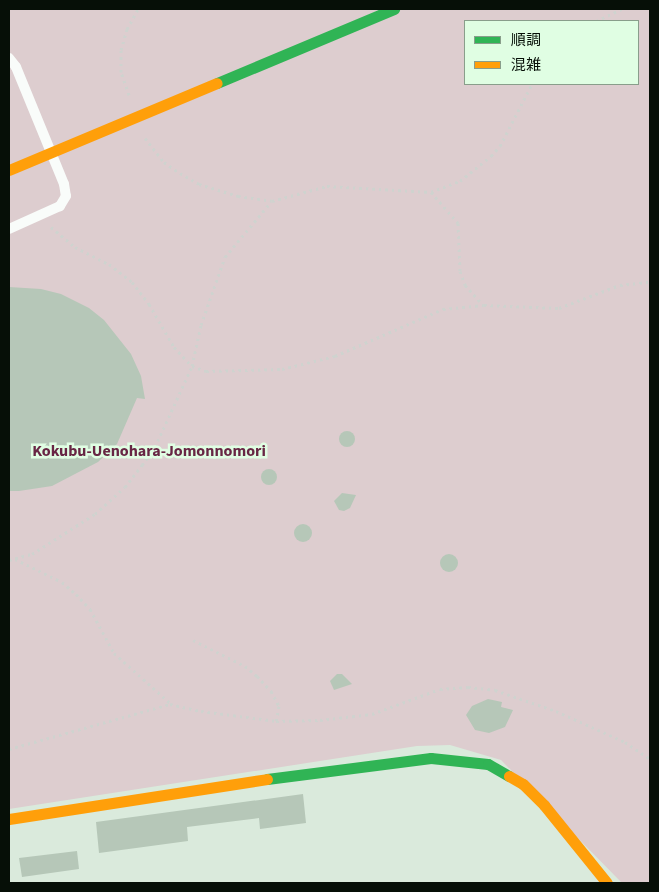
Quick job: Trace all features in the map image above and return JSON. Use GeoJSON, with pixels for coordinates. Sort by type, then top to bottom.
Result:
{"type":"FeatureCollection","features":[{"type":"Feature","properties":{"kind":"street"},"geometry":{"type":"LineString","coordinates":[[9,170],[394,9]]}},
{"type":"Feature","properties":{"kind":"street"},"geometry":{"type":"LineString","coordinates":[[9,819],[347,767],[431,758],[488,764],[523,784],[544,805],[607,883]]}},
{"type":"Feature","properties":{"kind":"lane"},"geometry":{"type":"LineString","coordinates":[[9,58],[16,67],[64,184],[66,196],[60,206],[9,229]]}},
{"type":"Feature","properties":{"kind":"path"},"geometry":{"type":"LineString","coordinates":[[129,96],[121,72],[121,50],[126,29],[138,9]]}},
{"type":"Feature","properties":{"kind":"path"},"geometry":{"type":"LineString","coordinates":[[598,20],[622,9]]}},
{"type":"Feature","properties":{"kind":"path"},"geometry":{"type":"LineString","coordinates":[[141,133],[164,162],[198,184],[238,196],[272,201],[328,186],[431,192],[460,181],[491,156],[500,146],[531,85]]}},
{"type":"Feature","properties":{"kind":"path"},"geometry":{"type":"LineString","coordinates":[[431,192],[458,223],[460,271],[465,285],[484,305]]}},
{"type":"Feature","properties":{"kind":"path"},"geometry":{"type":"LineString","coordinates":[[9,560],[32,554],[79,525],[125,487],[155,447],[192,366],[201,325],[225,257],[272,201]]}},
{"type":"Feature","properties":{"kind":"path"},"geometry":{"type":"LineString","coordinates":[[39,216],[74,247],[109,264],[132,282],[149,304],[174,347],[192,366],[206,371],[282,369],[335,356],[424,315],[484,305],[559,308],[620,285],[650,282]]}},
{"type":"Feature","properties":{"kind":"path"},"geometry":{"type":"LineString","coordinates":[[14,559],[62,582],[76,594],[90,609],[114,653],[170,704]]}},
{"type":"Feature","properties":{"kind":"path"},"geometry":{"type":"LineString","coordinates":[[193,640],[245,666],[257,676],[271,690],[279,706],[276,721]]}},
{"type":"Feature","properties":{"kind":"path"},"geometry":{"type":"LineString","coordinates":[[9,749],[170,704],[276,721],[372,714],[440,688],[468,687],[495,690],[556,711],[625,742],[650,759]]}},
{"type":"Feature","properties":{"kind":"shaded area"},"geometry":{"type":"Polygon","coordinates":[[[9,9],[650,9],[650,883],[622,883],[501,760],[450,745],[417,746],[9,809],[9,9]]]}},
{"type":"Feature","properties":{"kind":"building"},"geometry":{"type":"Polygon","coordinates":[[[9,287],[41,289],[61,294],[89,308],[104,320],[131,354],[141,376],[145,399],[137,398],[117,444],[98,462],[52,486],[19,491],[9,491],[9,287]]]}},
{"type":"Feature","properties":{"kind":"building"},"geometry":{"type":"Polygon","coordinates":[[[347,431],[353,433],[355,439],[353,445],[347,447],[341,445],[339,439],[341,433],[347,431]]]}},
{"type":"Feature","properties":{"kind":"building"},"geometry":{"type":"Polygon","coordinates":[[[266,469],[272,469],[277,474],[275,483],[266,485],[261,480],[261,474],[266,469]]]}},
{"type":"Feature","properties":{"kind":"building"},"geometry":{"type":"Polygon","coordinates":[[[342,493],[356,495],[350,508],[344,511],[339,510],[334,501],[342,493]]]}},
{"type":"Feature","properties":{"kind":"building"},"geometry":{"type":"Polygon","coordinates":[[[303,524],[309,527],[312,533],[309,539],[303,542],[297,539],[294,533],[297,527],[303,524]]]}},
{"type":"Feature","properties":{"kind":"building"},"geometry":{"type":"Polygon","coordinates":[[[449,554],[455,557],[458,563],[455,569],[449,572],[443,569],[440,563],[443,557],[449,554]]]}},
{"type":"Feature","properties":{"kind":"building"},"geometry":{"type":"Polygon","coordinates":[[[337,674],[342,674],[352,684],[334,690],[330,681],[337,674]]]}},
{"type":"Feature","properties":{"kind":"building"},"geometry":{"type":"Polygon","coordinates":[[[488,699],[502,702],[501,707],[513,710],[505,727],[489,733],[475,730],[466,715],[472,706],[488,699]]]}},
{"type":"Feature","properties":{"kind":"building"},"geometry":{"type":"Polygon","coordinates":[[[303,794],[306,823],[260,829],[259,818],[187,827],[188,841],[99,853],[96,822],[303,794]]]}},
{"type":"Feature","properties":{"kind":"building"},"geometry":{"type":"Polygon","coordinates":[[[77,851],[79,869],[22,877],[19,858],[77,851]]]}},
{"type":"Feature","properties":{"kind":"traffic: fast"},"geometry":{"type":"LineString","coordinates":[[217,83],[394,9]]}},
{"type":"Feature","properties":{"kind":"traffic: fast"},"geometry":{"type":"LineString","coordinates":[[267,779],[431,758],[488,764],[509,776]]}},
{"type":"Feature","properties":{"kind":"traffic: slow"},"geometry":{"type":"LineString","coordinates":[[9,170],[217,83]]}},
{"type":"Feature","properties":{"kind":"traffic: slow"},"geometry":{"type":"LineString","coordinates":[[509,776],[523,784],[544,805],[607,883]]}},
{"type":"Feature","properties":{"kind":"traffic: slow"},"geometry":{"type":"LineString","coordinates":[[9,819],[267,779]]}},
{"type":"Feature","properties":{"kind":"district","name":"Kokubu-Uenohara-Jomonnomori"},"geometry":{"type":"Point","coordinates":[149,451]}}]}
